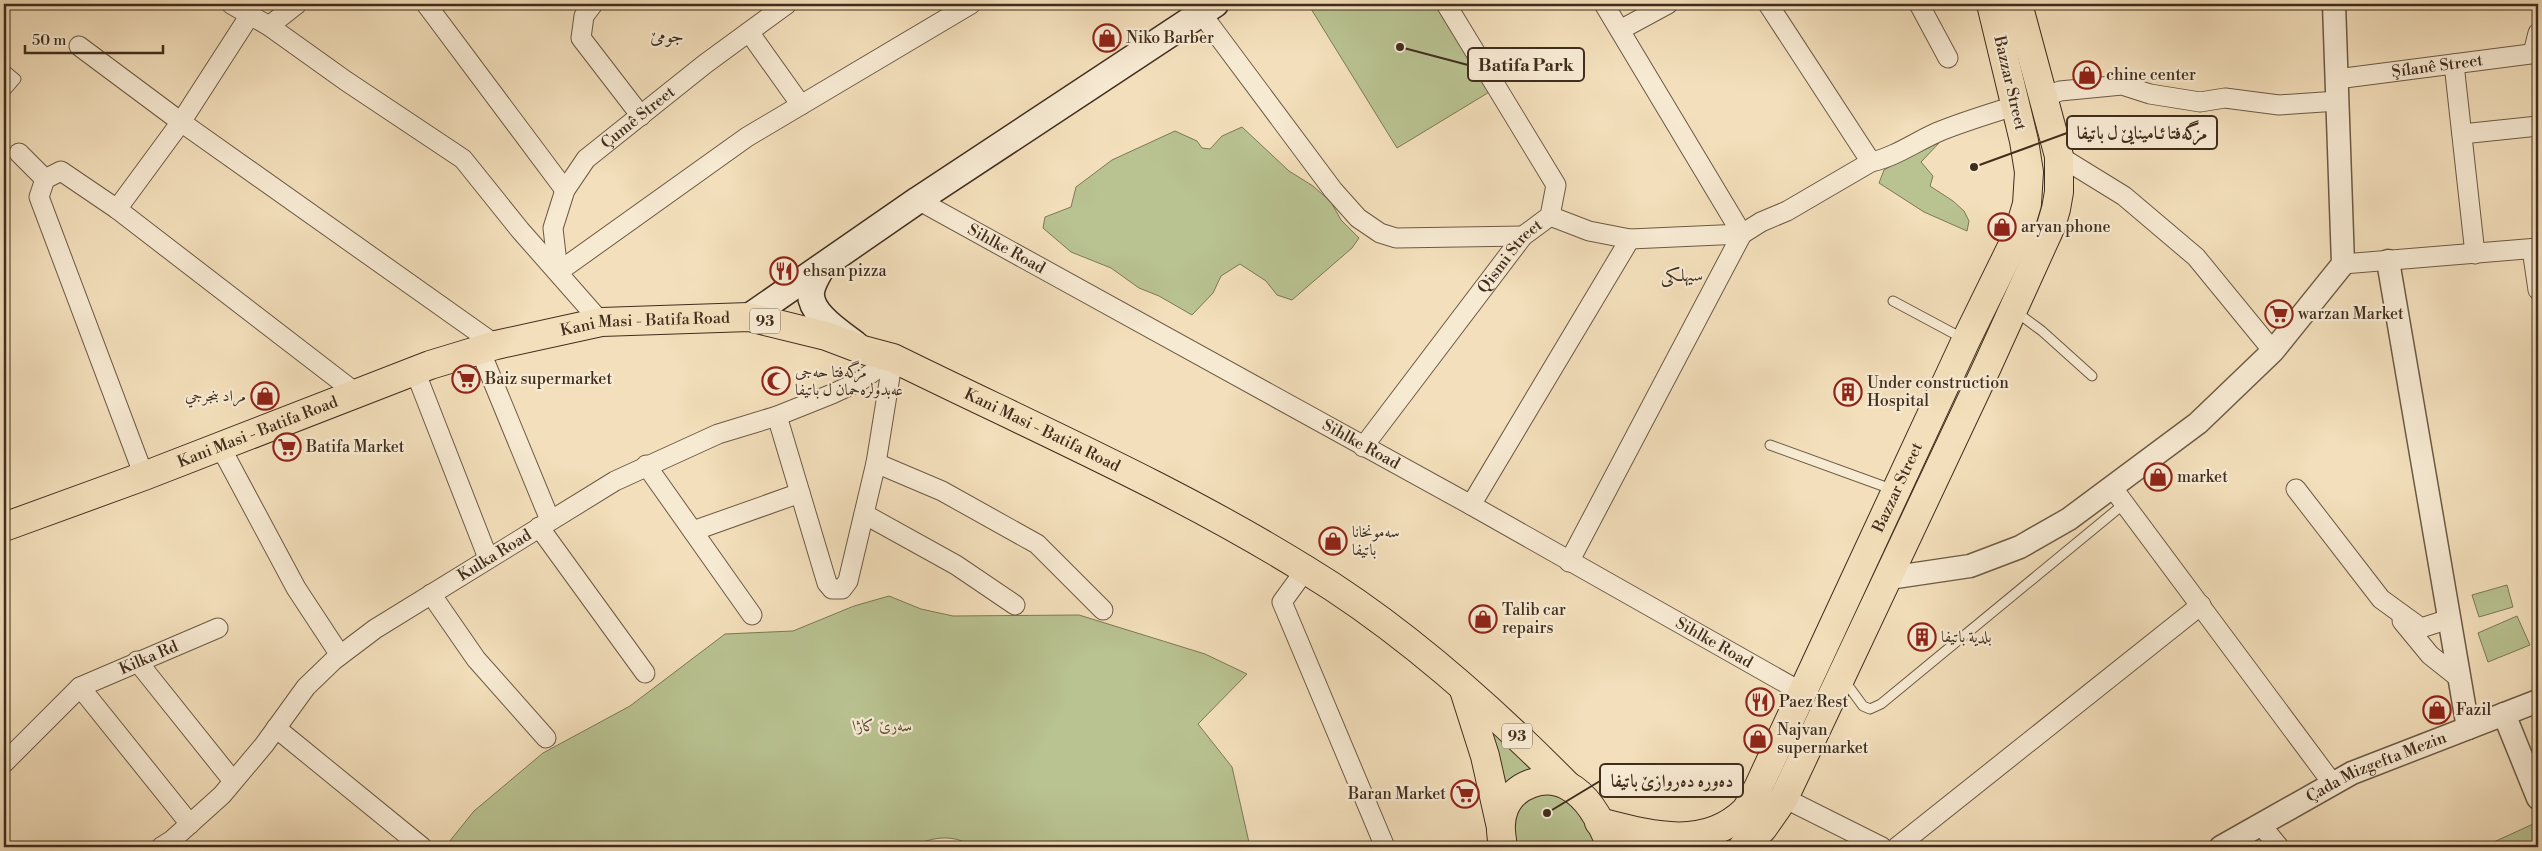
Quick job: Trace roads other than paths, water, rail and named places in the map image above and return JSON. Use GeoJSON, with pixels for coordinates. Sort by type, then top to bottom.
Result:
{"type":"FeatureCollection","features":[{"type":"Feature","properties":{"kind":"main road","name":"Bazzar Street"},"geometry":{"type":"LineString","coordinates":[[1599,822],[1676,842],[1702,839],[1726,828],[1746,811],[1803,693],[1963,347],[2018,234],[2027,204],[2029,172],[1991,4]]}},
{"type":"Feature","properties":{"kind":"main road","name":"Bazzar Street"},"geometry":{"type":"LineString","coordinates":[[1743,847],[1763,828],[1784,798],[1987,367],[2056,209],[2060,183],[2059,156],[2022,4]]}},
{"type":"Feature","properties":{"kind":"main road"},"geometry":{"type":"LineString","coordinates":[[749,317],[918,200],[1208,8]]}},
{"type":"Feature","properties":{"kind":"main road"},"geometry":{"type":"LineString","coordinates":[[822,267],[811,293],[815,308],[832,326],[863,350]]}},
{"type":"Feature","properties":{"kind":"main road","name":"Kani Masi - Batifa Road"},"geometry":{"type":"LineString","coordinates":[[4,527],[144,476],[415,371],[488,348],[601,322],[749,317],[826,336],[863,350],[893,358],[1168,494],[1306,570],[1396,632],[1517,736],[1567,786],[1589,805],[1611,847]]}},
{"type":"Feature","properties":{"kind":"main road"},"geometry":{"type":"LineString","coordinates":[[1963,347],[1987,367]]}},
{"type":"Feature","properties":{"kind":"main road","name":"93"},"geometry":{"type":"LineString","coordinates":[[1464,690],[1485,756],[1502,835]]}},
{"type":"Feature","properties":{"kind":"main road"},"geometry":{"type":"LineString","coordinates":[[1502,835],[1504,808],[1512,796],[1524,786],[1538,781],[1553,781],[1567,786]]}},
{"type":"Feature","properties":{"kind":"street"},"geometry":{"type":"LineString","coordinates":[[232,4],[269,26],[346,81],[463,159],[520,230],[601,322]]}},
{"type":"Feature","properties":{"kind":"street"},"geometry":{"type":"LineString","coordinates":[[269,26],[297,4]]}},
{"type":"Feature","properties":{"kind":"street"},"geometry":{"type":"LineString","coordinates":[[426,4],[565,190]]}},
{"type":"Feature","properties":{"kind":"street"},"geometry":{"type":"LineString","coordinates":[[592,4],[584,16],[581,38],[640,116]]}},
{"type":"Feature","properties":{"kind":"street","name":"Çumê Street"},"geometry":{"type":"LineString","coordinates":[[558,272],[553,228],[565,190],[586,159],[787,4]]}},
{"type":"Feature","properties":{"kind":"street"},"geometry":{"type":"LineString","coordinates":[[558,272],[747,137],[971,4]]}},
{"type":"Feature","properties":{"kind":"street","name":"Qismi Street"},"geometry":{"type":"LineString","coordinates":[[1363,447],[1523,236],[1550,216],[1556,185],[1446,4]]}},
{"type":"Feature","properties":{"kind":"street"},"geometry":{"type":"LineString","coordinates":[[1604,4],[1742,234]]}},
{"type":"Feature","properties":{"kind":"street"},"geometry":{"type":"LineString","coordinates":[[1620,30],[1668,4]]}},
{"type":"Feature","properties":{"kind":"street"},"geometry":{"type":"LineString","coordinates":[[1768,4],[1871,162]]}},
{"type":"Feature","properties":{"kind":"street"},"geometry":{"type":"LineString","coordinates":[[1919,4],[1948,58]]}},
{"type":"Feature","properties":{"kind":"street"},"geometry":{"type":"LineString","coordinates":[[1889,578],[1970,566],[2020,547],[2069,519],[2118,495],[2198,423],[2273,351],[2343,264],[2334,4]]}},
{"type":"Feature","properties":{"kind":"street"},"geometry":{"type":"LineString","coordinates":[[1208,8],[1333,190],[1358,218],[1380,232],[1396,238],[1523,236]]}},
{"type":"Feature","properties":{"kind":"street"},"geometry":{"type":"LineString","coordinates":[[117,209],[181,122],[250,15]]}},
{"type":"Feature","properties":{"kind":"street"},"geometry":{"type":"LineString","coordinates":[[749,32],[801,105]]}},
{"type":"Feature","properties":{"kind":"street"},"geometry":{"type":"LineString","coordinates":[[2536,53],[2538,33]]}},
{"type":"Feature","properties":{"kind":"street"},"geometry":{"type":"LineString","coordinates":[[79,46],[488,348],[544,523],[645,673]]}},
{"type":"Feature","properties":{"kind":"street","name":"Şílanê Street"},"geometry":{"type":"LineString","coordinates":[[2337,79],[2536,53]]}},
{"type":"Feature","properties":{"kind":"street"},"geometry":{"type":"LineString","coordinates":[[2454,64],[2475,254]]}},
{"type":"Feature","properties":{"kind":"street"},"geometry":{"type":"LineString","coordinates":[[2044,97],[2060,92],[2122,85],[2150,94],[2200,102],[2224,98],[2279,105],[2338,101]]}},
{"type":"Feature","properties":{"kind":"street"},"geometry":{"type":"LineString","coordinates":[[1550,216],[1589,231],[1630,239],[1742,234],[1871,162],[1886,159],[1946,129],[2014,106]]}},
{"type":"Feature","properties":{"kind":"street"},"geometry":{"type":"LineString","coordinates":[[2462,134],[2538,126]]}},
{"type":"Feature","properties":{"kind":"street"},"geometry":{"type":"LineString","coordinates":[[19,153],[45,179]]}},
{"type":"Feature","properties":{"kind":"street"},"geometry":{"type":"LineString","coordinates":[[2059,156],[2124,196],[2196,257],[2273,351]]}},
{"type":"Feature","properties":{"kind":"street"},"geometry":{"type":"LineString","coordinates":[[144,476],[39,197],[45,179],[61,171],[117,209],[356,394]]}},
{"type":"Feature","properties":{"kind":"street","name":"Sihlke Road"},"geometry":{"type":"LineString","coordinates":[[918,200],[1471,506],[1803,693]]}},
{"type":"Feature","properties":{"kind":"street"},"geometry":{"type":"LineString","coordinates":[[1569,562],[1742,234]]}},
{"type":"Feature","properties":{"kind":"street"},"geometry":{"type":"LineString","coordinates":[[1471,506],[1630,239]]}},
{"type":"Feature","properties":{"kind":"street"},"geometry":{"type":"LineString","coordinates":[[2343,264],[2535,249],[2538,290]]}},
{"type":"Feature","properties":{"kind":"street"},"geometry":{"type":"LineString","coordinates":[[2388,261],[2468,728]]}},
{"type":"Feature","properties":{"kind":"street"},"geometry":{"type":"LineString","coordinates":[[777,416],[828,583],[832,589],[842,589],[848,581],[876,463],[893,358]]}},
{"type":"Feature","properties":{"kind":"street","name":"Kulka Road"},"geometry":{"type":"LineString","coordinates":[[161,847],[190,824],[233,781],[306,687],[340,655],[431,594],[544,523],[646,465],[718,434],[777,416],[860,381],[893,358]]}},
{"type":"Feature","properties":{"kind":"street"},"geometry":{"type":"LineString","coordinates":[[415,371],[488,558]]}},
{"type":"Feature","properties":{"kind":"street"},"geometry":{"type":"LineString","coordinates":[[220,446],[296,588],[340,655]]}},
{"type":"Feature","properties":{"kind":"street"},"geometry":{"type":"LineString","coordinates":[[876,463],[942,491],[1037,544],[1103,610]]}},
{"type":"Feature","properties":{"kind":"street"},"geometry":{"type":"LineString","coordinates":[[646,465],[752,615]]}},
{"type":"Feature","properties":{"kind":"street"},"geometry":{"type":"LineString","coordinates":[[2296,489],[2381,599],[2421,628],[2449,619]]}},
{"type":"Feature","properties":{"kind":"street"},"geometry":{"type":"LineString","coordinates":[[693,532],[800,493]]}},
{"type":"Feature","properties":{"kind":"street"},"geometry":{"type":"LineString","coordinates":[[2118,495],[2333,784]]}},
{"type":"Feature","properties":{"kind":"street"},"geometry":{"type":"LineString","coordinates":[[864,514],[956,565],[1015,605]]}},
{"type":"Feature","properties":{"kind":"street"},"geometry":{"type":"LineString","coordinates":[[1306,570],[1282,602],[1386,847]]}},
{"type":"Feature","properties":{"kind":"street"},"geometry":{"type":"LineString","coordinates":[[431,594],[476,659],[546,738]]}},
{"type":"Feature","properties":{"kind":"street"},"geometry":{"type":"LineString","coordinates":[[1897,847],[2201,605]]}},
{"type":"Feature","properties":{"kind":"street"},"geometry":{"type":"LineString","coordinates":[[2396,610],[2405,626],[2430,655],[2459,678]]}},
{"type":"Feature","properties":{"kind":"street","name":"Kilka Rd"},"geometry":{"type":"LineString","coordinates":[[80,687],[218,628]]}},
{"type":"Feature","properties":{"kind":"street"},"geometry":{"type":"LineString","coordinates":[[137,661],[233,781]]}},
{"type":"Feature","properties":{"kind":"street"},"geometry":{"type":"LineString","coordinates":[[4,763],[80,687],[190,824]]}},
{"type":"Feature","properties":{"kind":"street","name":"Çada Mizgefta Mezin"},"geometry":{"type":"LineString","coordinates":[[2221,847],[2352,773],[2538,701]]}},
{"type":"Feature","properties":{"kind":"street"},"geometry":{"type":"LineString","coordinates":[[2504,714],[2538,798]]}},
{"type":"Feature","properties":{"kind":"street"},"geometry":{"type":"LineString","coordinates":[[276,728],[422,847]]}},
{"type":"Feature","properties":{"kind":"street"},"geometry":{"type":"LineString","coordinates":[[1784,798],[1882,847]]}},
{"type":"Feature","properties":{"kind":"street"},"geometry":{"type":"LineString","coordinates":[[2261,825],[2278,847]]}},
{"type":"Feature","properties":{"kind":"lane"},"geometry":{"type":"LineString","coordinates":[[4,69],[16,79],[4,93]]}},
{"type":"Feature","properties":{"kind":"lane"},"geometry":{"type":"LineString","coordinates":[[1893,301],[1963,347]]}},
{"type":"Feature","properties":{"kind":"lane"},"geometry":{"type":"LineString","coordinates":[[2013,310],[2042,331],[2092,376]]}},
{"type":"Feature","properties":{"kind":"lane"},"geometry":{"type":"LineString","coordinates":[[1770,445],[1897,492]]}},
{"type":"Feature","properties":{"kind":"lane"},"geometry":{"type":"LineString","coordinates":[[1840,676],[1863,706],[1870,709],[1881,704],[2118,495]]}},
{"type":"Feature","properties":{"kind":"place","name":"Niko Barber"},"geometry":{"type":"Point","coordinates":[1107,38]}},
{"type":"Feature","properties":{"kind":"place","name":"Batifa Park"},"geometry":{"type":"Point","coordinates":[1400,47]}},
{"type":"Feature","properties":{"kind":"place","name":"chine center"},"geometry":{"type":"Point","coordinates":[2087,75]}},
{"type":"Feature","properties":{"kind":"place","name":"مزگەفتا ئـامینایێ ل باتیفا"},"geometry":{"type":"Point","coordinates":[1974,167]}},
{"type":"Feature","properties":{"kind":"place","name":"aryan phone"},"geometry":{"type":"Point","coordinates":[2002,227]}},
{"type":"Feature","properties":{"kind":"place","name":"ehsan pizza"},"geometry":{"type":"Point","coordinates":[784,271]}},
{"type":"Feature","properties":{"kind":"place","name":"warzan Market"},"geometry":{"type":"Point","coordinates":[2279,314]}},
{"type":"Feature","properties":{"kind":"place","name":"Baiz supermarket"},"geometry":{"type":"Point","coordinates":[466,379]}},
{"type":"Feature","properties":{"kind":"place","name":"مزگەفتا حەجی عەبدولرەحمان ل باتیفا"},"geometry":{"type":"Point","coordinates":[776,381]}},
{"type":"Feature","properties":{"kind":"place","name":"Under construction Hospital"},"geometry":{"type":"Point","coordinates":[1848,392]}},
{"type":"Feature","properties":{"kind":"place","name":"مراد بنجرجي"},"geometry":{"type":"Point","coordinates":[265,396]}},
{"type":"Feature","properties":{"kind":"place","name":"Batifa Market"},"geometry":{"type":"Point","coordinates":[287,447]}},
{"type":"Feature","properties":{"kind":"place","name":"market"},"geometry":{"type":"Point","coordinates":[2158,477]}},
{"type":"Feature","properties":{"kind":"place","name":"سه‌مونخانا باتيفا"},"geometry":{"type":"Point","coordinates":[1333,541]}},
{"type":"Feature","properties":{"kind":"place","name":"Talib car repairs"},"geometry":{"type":"Point","coordinates":[1483,619]}},
{"type":"Feature","properties":{"kind":"place","name":"بلدية باتيفا"},"geometry":{"type":"Point","coordinates":[1922,637]}},
{"type":"Feature","properties":{"kind":"place","name":"Paez Rest"},"geometry":{"type":"Point","coordinates":[1760,702]}},
{"type":"Feature","properties":{"kind":"place","name":"Fazil"},"geometry":{"type":"Point","coordinates":[2437,710]}},
{"type":"Feature","properties":{"kind":"place","name":"Najvan supermarket"},"geometry":{"type":"Point","coordinates":[1758,739]}},
{"type":"Feature","properties":{"kind":"place","name":"Baran Market"},"geometry":{"type":"Point","coordinates":[1465,794]}},
{"type":"Feature","properties":{"kind":"place","name":"ده‌وره‌ ده‌روازێ باتيفا"},"geometry":{"type":"Point","coordinates":[1547,813]}},
{"type":"Feature","properties":{"kind":"district","name":"جومێ"},"geometry":{"type":"Point","coordinates":[667,36]}},
{"type":"Feature","properties":{"kind":"district","name":"سيهلكى"},"geometry":{"type":"Point","coordinates":[1682,275]}},
{"type":"Feature","properties":{"kind":"park label","name":"سەرێ کاژا"},"geometry":{"type":"Point","coordinates":[883,726]}}]}
